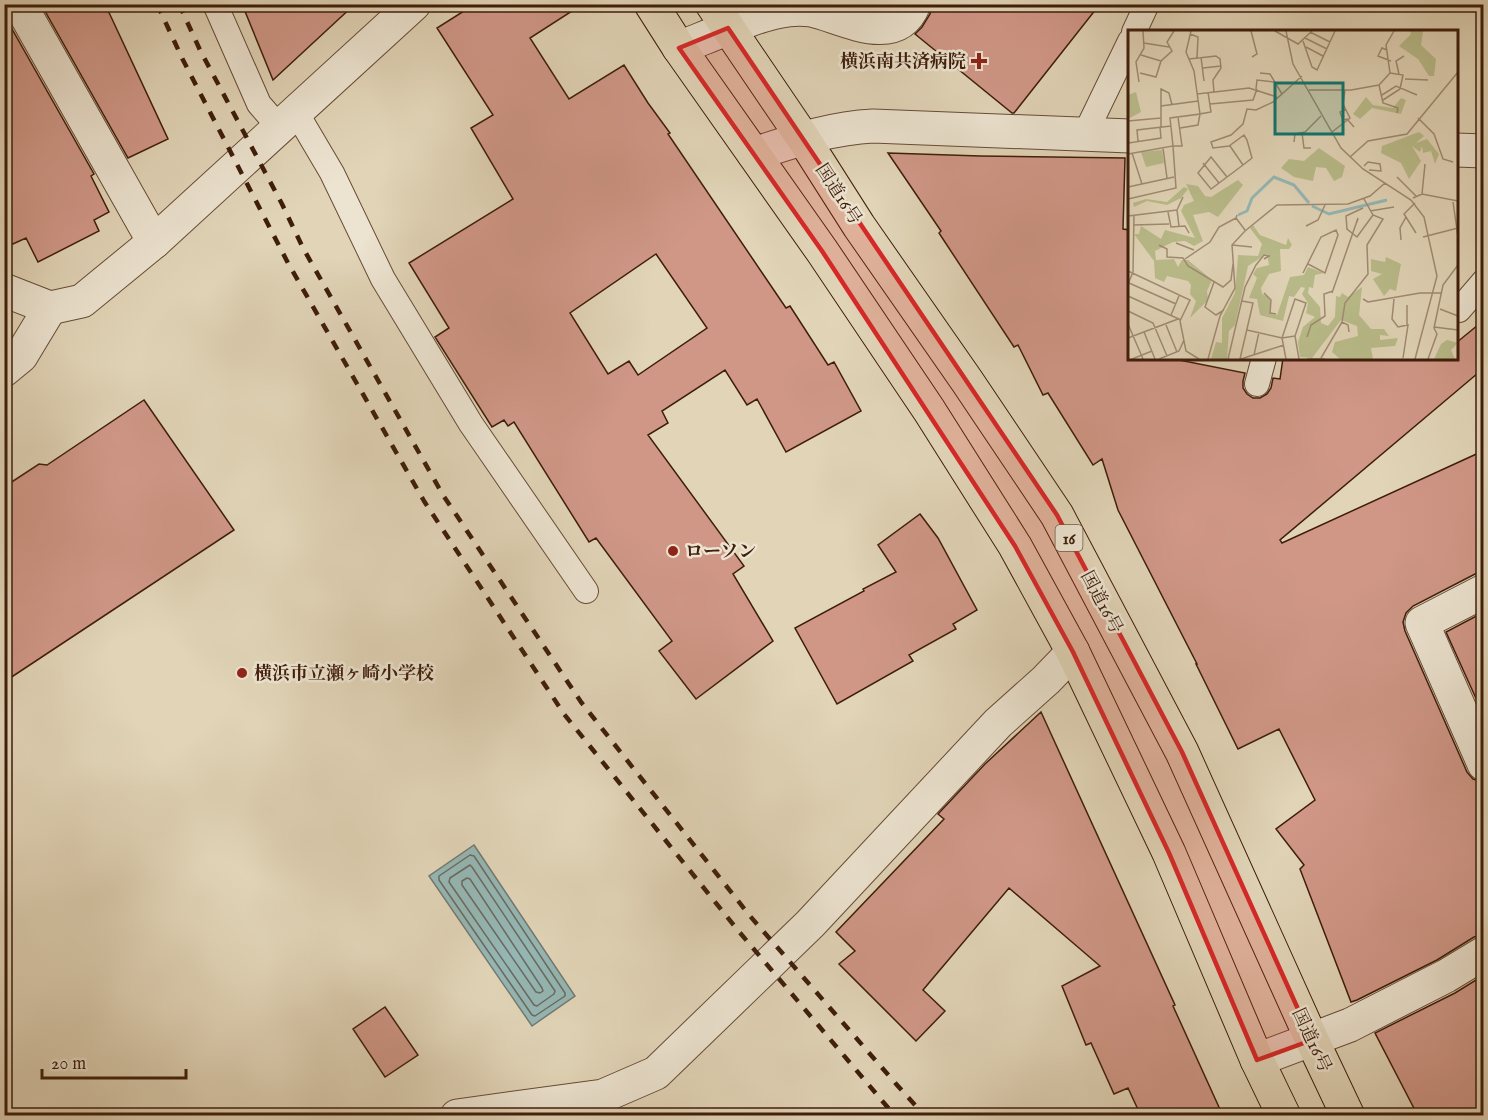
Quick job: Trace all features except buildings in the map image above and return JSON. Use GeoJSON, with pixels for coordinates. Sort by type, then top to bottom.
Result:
{"type":"FeatureCollection","features":[{"type":"Feature","properties":{"kind":"highway"},"geometry":{"type":"LineString","coordinates":[[651,4],[929,410],[1015,546],[1073,652],[1169,853],[1257,1060],[1284,1116]]}},
{"type":"Feature","properties":{"kind":"highway","name":"国道16号"},"geometry":{"type":"LineString","coordinates":[[720,16],[803,138],[859,226],[1057,515],[1182,752],[1348,1116]]}},
{"type":"Feature","properties":{"kind":"street"},"geometry":{"type":"LineString","coordinates":[[16,4],[23,10],[154,242]]}},
{"type":"Feature","properties":{"kind":"street"},"geometry":{"type":"LineString","coordinates":[[4,290],[50,308],[82,301],[154,242],[414,4]]}},
{"type":"Feature","properties":{"kind":"street"},"geometry":{"type":"LineString","coordinates":[[679,48],[720,16],[762,16],[786,10],[809,10],[864,26],[885,28],[899,23],[910,13],[914,4]]}},
{"type":"Feature","properties":{"kind":"street"},"geometry":{"type":"LineString","coordinates":[[754,154],[803,138],[849,127],[1128,136]]}},
{"type":"Feature","properties":{"kind":"street"},"geometry":{"type":"LineString","coordinates":[[1458,150],[1484,151]]}},
{"type":"Feature","properties":{"kind":"street"},"geometry":{"type":"LineString","coordinates":[[4,370],[21,356],[50,308]]}},
{"type":"Feature","properties":{"kind":"street"},"geometry":{"type":"LineString","coordinates":[[1484,591],[1422,623],[1484,764]]}},
{"type":"Feature","properties":{"kind":"street"},"geometry":{"type":"LineString","coordinates":[[457,1116],[604,1106],[656,1073],[810,924],[998,723],[1073,652]]}},
{"type":"Feature","properties":{"kind":"street"},"geometry":{"type":"LineString","coordinates":[[1257,1060],[1350,1025],[1446,976],[1484,953]]}},
{"type":"Feature","properties":{"kind":"lane"},"geometry":{"type":"LineString","coordinates":[[215,4],[259,104],[287,120],[332,173],[383,279],[471,424],[586,591]]}},
{"type":"Feature","properties":{"kind":"lane"},"geometry":{"type":"LineString","coordinates":[[1135,30],[1147,4]]}},
{"type":"Feature","properties":{"kind":"lane"},"geometry":{"type":"LineString","coordinates":[[1085,134],[1128,45]]}},
{"type":"Feature","properties":{"kind":"lane"},"geometry":{"type":"LineString","coordinates":[[1458,310],[1484,281]]}},
{"type":"Feature","properties":{"kind":"lane"},"geometry":{"type":"LineString","coordinates":[[1257,384],[1263,360]]}},
{"type":"Feature","properties":{"kind":"highlighted area"},"geometry":{"type":"Polygon","coordinates":[[[728,28],[1057,515],[1182,752],[1312,1040],[1257,1060],[1169,853],[1073,652],[1015,546],[822,251],[679,48],[728,28]]]}},
{"type":"Feature","properties":{"kind":"water"},"geometry":{"type":"Polygon","coordinates":[[[474,845],[575,996],[532,1026],[429,876],[474,845]]]}},
{"type":"Feature","properties":{"kind":"railway"},"geometry":{"type":"LineString","coordinates":[[157,4],[183,60],[288,263],[424,501],[564,714],[736,928],[895,1116]]}},
{"type":"Feature","properties":{"kind":"railway"},"geometry":{"type":"LineString","coordinates":[[179,4],[200,50],[303,248],[443,495],[581,702],[750,916],[925,1116]]}},
{"type":"Feature","properties":{"kind":"place","name":"横浜南共済病院"},"geometry":{"type":"Point","coordinates":[979,61]}},
{"type":"Feature","properties":{"kind":"place","name":"ローソン"},"geometry":{"type":"Point","coordinates":[673,551]}},
{"type":"Feature","properties":{"kind":"place","name":"横浜市立瀬ヶ崎小学校"},"geometry":{"type":"Point","coordinates":[242,673]}}]}
